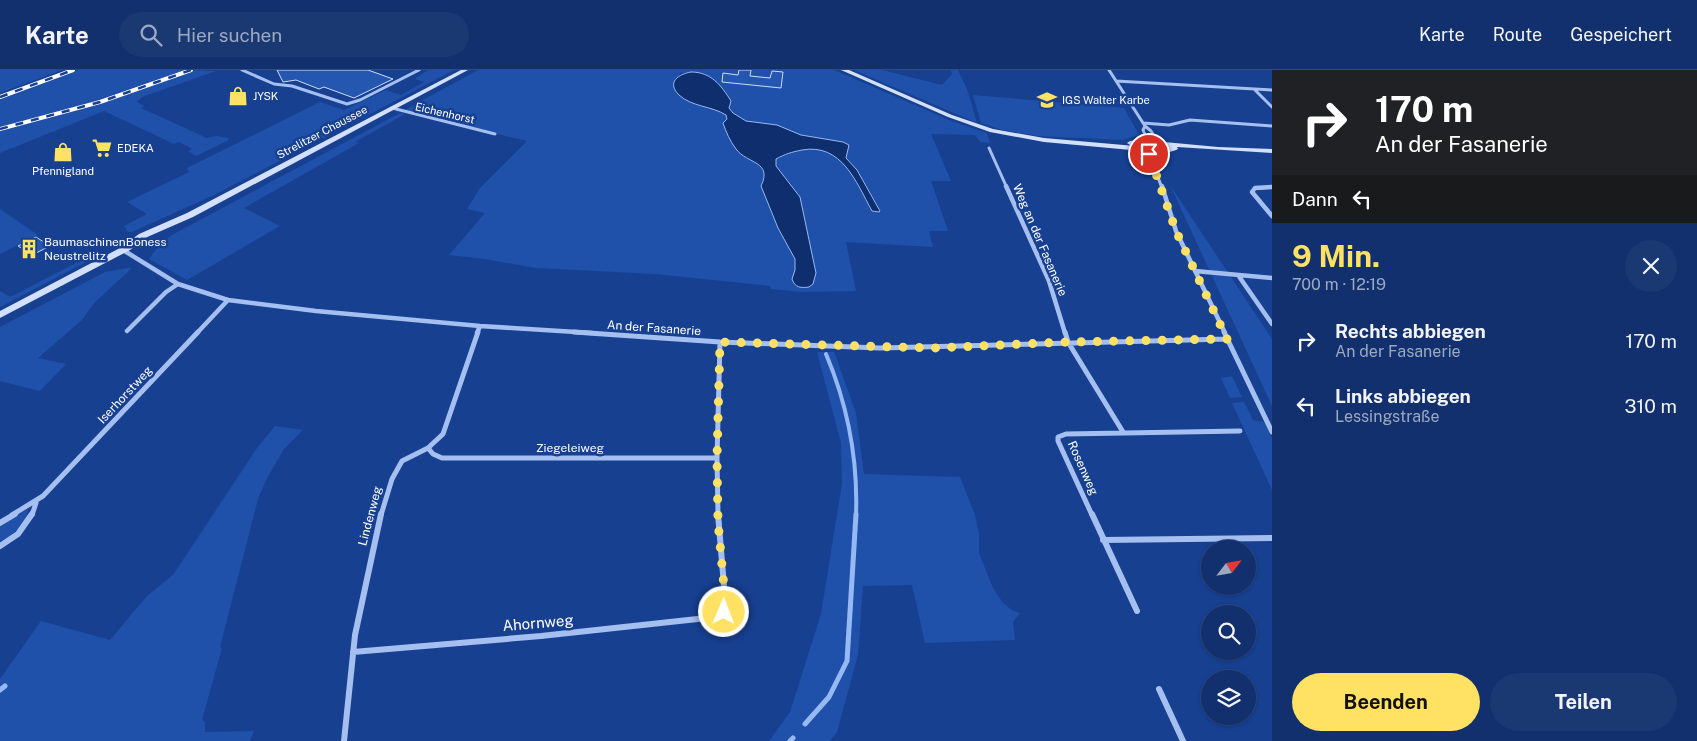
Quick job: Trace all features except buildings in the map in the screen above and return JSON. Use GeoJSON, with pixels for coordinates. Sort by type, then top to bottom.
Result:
{"type":"FeatureCollection","features":[{"type":"Feature","properties":{"kind":"main road","name":"Strelitzer Chaussee"},"geometry":{"type":"LineString","coordinates":[[0,315],[122,250],[142,236],[190,215],[465,70]]}},
{"type":"Feature","properties":{"kind":"main road"},"geometry":{"type":"LineString","coordinates":[[844,70],[981,128],[1024,138],[1142,148],[1272,151]]}},
{"type":"Feature","properties":{"kind":"main road"},"geometry":{"type":"LineString","coordinates":[[1142,148],[1144,139],[1161,147]]}},
{"type":"Feature","properties":{"kind":"street"},"geometry":{"type":"LineString","coordinates":[[242,70],[274,84],[292,86],[347,104],[360,100],[419,70]]}},
{"type":"Feature","properties":{"kind":"street"},"geometry":{"type":"LineString","coordinates":[[1109,70],[1144,125],[1151,131],[1161,147],[1158,174]]}},
{"type":"Feature","properties":{"kind":"street"},"geometry":{"type":"LineString","coordinates":[[1116,81],[1272,90]]}},
{"type":"Feature","properties":{"kind":"street"},"geometry":{"type":"LineString","coordinates":[[1255,90],[1272,107]]}},
{"type":"Feature","properties":{"kind":"street","name":"Eichenhorst"},"geometry":{"type":"LineString","coordinates":[[392,108],[495,134]]}},
{"type":"Feature","properties":{"kind":"street"},"geometry":{"type":"LineString","coordinates":[[1144,125],[1170,125],[1190,120],[1272,126]]}},
{"type":"Feature","properties":{"kind":"street"},"geometry":{"type":"LineString","coordinates":[[1144,125],[1143,130],[1146,137],[1144,139]]}},
{"type":"Feature","properties":{"kind":"street","name":"Weg an der Fasanerie"},"geometry":{"type":"LineString","coordinates":[[990,148],[1049,282],[1068,342]]}},
{"type":"Feature","properties":{"kind":"street"},"geometry":{"type":"LineString","coordinates":[[1142,148],[1158,174],[1176,231],[1272,432]]}},
{"type":"Feature","properties":{"kind":"street"},"geometry":{"type":"LineString","coordinates":[[1272,187],[1255,188],[1252,192],[1272,216]]}},
{"type":"Feature","properties":{"kind":"street","name":"An der Fasanerie"},"geometry":{"type":"LineString","coordinates":[[122,250],[178,284],[228,300],[316,311],[480,326],[720,342],[880,348],[1227,339]]}},
{"type":"Feature","properties":{"kind":"street"},"geometry":{"type":"LineString","coordinates":[[1195,271],[1272,278]]}},
{"type":"Feature","properties":{"kind":"street"},"geometry":{"type":"LineString","coordinates":[[1238,275],[1272,324]]}},
{"type":"Feature","properties":{"kind":"street"},"geometry":{"type":"LineString","coordinates":[[127,331],[166,292],[178,284]]}},
{"type":"Feature","properties":{"kind":"street","name":"Iserhorstweg"},"geometry":{"type":"LineString","coordinates":[[0,523],[36,503],[129,407],[228,300]]}},
{"type":"Feature","properties":{"kind":"street","name":"Lindenweg"},"geometry":{"type":"LineString","coordinates":[[344,741],[353,652],[368,568],[378,524],[392,479],[402,461],[428,448],[443,434],[480,326]]}},
{"type":"Feature","properties":{"kind":"street"},"geometry":{"type":"LineString","coordinates":[[717,458],[720,342]]}},
{"type":"Feature","properties":{"kind":"street"},"geometry":{"type":"LineString","coordinates":[[1068,342],[1123,432]]}},
{"type":"Feature","properties":{"kind":"street","name":"Rosenweg"},"geometry":{"type":"LineString","coordinates":[[1137,611],[1058,441],[1058,437],[1066,434],[1123,432],[1240,431]]}},
{"type":"Feature","properties":{"kind":"street","name":"Ziegeleiweg"},"geometry":{"type":"LineString","coordinates":[[428,448],[433,454],[442,458],[717,458]]}},
{"type":"Feature","properties":{"kind":"street","name":"Ahornweg"},"geometry":{"type":"LineString","coordinates":[[353,652],[541,636],[716,617],[724,612],[725,598],[718,522],[717,458]]}},
{"type":"Feature","properties":{"kind":"street","name":"Iserhorstweg"},"geometry":{"type":"LineString","coordinates":[[0,546],[9,542],[27,524],[36,503]]}},
{"type":"Feature","properties":{"kind":"street"},"geometry":{"type":"LineString","coordinates":[[1103,540],[1272,538]]}},
{"type":"Feature","properties":{"kind":"street"},"geometry":{"type":"LineString","coordinates":[[1159,689],[1183,741]]}},
{"type":"Feature","properties":{"kind":"shaded area"},"geometry":{"type":"Polygon","coordinates":[[[0,70],[62,70],[0,93],[0,70]]]}},
{"type":"Feature","properties":{"kind":"shaded area"},"geometry":{"type":"Polygon","coordinates":[[[78,70],[186,70],[79,106],[0,127],[0,99],[78,70]]]}},
{"type":"Feature","properties":{"kind":"shaded area"},"geometry":{"type":"Polygon","coordinates":[[[195,70],[216,71],[142,97],[137,102],[144,106],[141,108],[207,138],[216,136],[228,138],[229,140],[196,156],[188,151],[192,149],[179,142],[174,144],[104,111],[0,153],[0,131],[101,104],[195,70]]]}},
{"type":"Feature","properties":{"kind":"shaded area"},"geometry":{"type":"Polygon","coordinates":[[[428,70],[454,70],[345,127],[337,127],[339,130],[212,196],[132,232],[128,232],[124,226],[147,214],[127,202],[189,172],[187,168],[320,102],[344,110],[386,90],[401,95],[424,82],[415,79],[428,70]]]}},
{"type":"Feature","properties":{"kind":"shaded area"},"geometry":{"type":"Polygon","coordinates":[[[478,70],[834,70],[954,122],[987,133],[990,143],[980,142],[975,135],[931,134],[951,181],[931,181],[948,231],[929,231],[933,247],[846,242],[856,291],[802,292],[771,289],[770,286],[655,274],[536,268],[449,255],[485,213],[467,209],[480,188],[527,141],[403,111],[478,70]],[[680,73],[674,87],[679,94],[691,102],[726,115],[737,150],[760,166],[765,172],[761,186],[778,228],[795,259],[795,270],[792,279],[797,287],[800,197],[775,166],[746,121],[733,113],[729,108],[731,101],[715,80],[704,74],[680,73]],[[823,150],[833,155],[847,168],[858,183],[872,211],[879,212],[880,210],[857,170],[846,158],[823,150]]]}},
{"type":"Feature","properties":{"kind":"shaded area"},"geometry":{"type":"Polygon","coordinates":[[[854,70],[882,70],[942,85],[952,74],[951,70],[958,70],[967,89],[977,123],[854,70]]]}},
{"type":"Feature","properties":{"kind":"shaded area"},"geometry":{"type":"Polygon","coordinates":[[[691,72],[704,74],[715,80],[731,101],[729,108],[733,113],[746,121],[777,125],[801,135],[843,142],[849,145],[846,158],[857,170],[879,212],[872,211],[846,167],[828,152],[816,149],[802,150],[776,159],[776,166],[800,197],[816,273],[813,284],[809,287],[799,287],[793,282],[795,259],[778,228],[761,186],[764,172],[761,167],[741,154],[734,146],[723,123],[727,119],[726,115],[690,102],[675,90],[674,83],[676,79],[691,72]]]}},
{"type":"Feature","properties":{"kind":"shaded area"},"geometry":{"type":"Polygon","coordinates":[[[973,95],[1124,108],[1139,135],[1122,140],[1038,136],[1003,130],[981,123],[973,95]]]}},
{"type":"Feature","properties":{"kind":"shaded area"},"geometry":{"type":"Polygon","coordinates":[[[400,113],[405,114],[355,142],[359,143],[244,208],[280,226],[187,280],[149,259],[157,248],[170,236],[400,113]]]}},
{"type":"Feature","properties":{"kind":"shaded area"},"geometry":{"type":"Polygon","coordinates":[[[1170,185],[1272,339],[1272,406],[1170,185]]]}},
{"type":"Feature","properties":{"kind":"shaded area"},"geometry":{"type":"Polygon","coordinates":[[[0,209],[38,235],[0,254],[0,209]]]}},
{"type":"Feature","properties":{"kind":"shaded area"},"geometry":{"type":"Polygon","coordinates":[[[97,252],[97,255],[92,259],[0,307],[0,291],[10,297],[74,264],[90,253],[97,252]]]}},
{"type":"Feature","properties":{"kind":"shaded area"},"geometry":{"type":"Polygon","coordinates":[[[132,268],[95,302],[82,320],[38,358],[66,364],[40,391],[0,381],[0,327],[105,272],[132,268]]]}},
{"type":"Feature","properties":{"kind":"shaded area"},"geometry":{"type":"Polygon","coordinates":[[[817,352],[834,352],[856,413],[864,474],[960,477],[975,515],[979,534],[979,553],[993,588],[1003,603],[1013,611],[1020,613],[1013,622],[1015,640],[925,643],[912,585],[863,586],[858,655],[837,732],[830,741],[769,741],[790,712],[821,614],[842,484],[841,443],[817,352]]]}},
{"type":"Feature","properties":{"kind":"shaded area"},"geometry":{"type":"Polygon","coordinates":[[[1232,376],[1242,397],[1230,398],[1221,378],[1232,376]]]}},
{"type":"Feature","properties":{"kind":"shaded area"},"geometry":{"type":"Polygon","coordinates":[[[1244,402],[1253,420],[1264,422],[1272,438],[1272,490],[1232,403],[1244,402]]]}},
{"type":"Feature","properties":{"kind":"shaded area"},"geometry":{"type":"Polygon","coordinates":[[[275,426],[303,430],[284,449],[266,480],[258,499],[220,647],[222,648],[202,720],[205,722],[205,732],[254,731],[250,741],[0,741],[0,679],[41,621],[110,640],[147,596],[173,575],[257,448],[275,426]]]}},
{"type":"Feature","properties":{"kind":"shaded area"},"geometry":{"type":"Polygon","coordinates":[[[28,509],[22,524],[9,536],[0,541],[0,527],[28,509]]]}},
{"type":"Feature","properties":{"kind":"waterway"},"geometry":{"type":"LineString","coordinates":[[826,354],[840,393],[850,433],[855,474],[856,514]]}},
{"type":"Feature","properties":{"kind":"waterway"},"geometry":{"type":"LineString","coordinates":[[805,724],[829,697],[847,661],[856,514]]}},
{"type":"Feature","properties":{"kind":"waterway"},"geometry":{"type":"LineString","coordinates":[[0,690],[5,686]]}},
{"type":"Feature","properties":{"kind":"waterway"},"geometry":{"type":"LineString","coordinates":[[790,741],[793,738]]}},
{"type":"Feature","properties":{"kind":"railway"},"geometry":{"type":"LineString","coordinates":[[0,97],[73,70]]}},
{"type":"Feature","properties":{"kind":"railway"},"geometry":{"type":"LineString","coordinates":[[0,129],[100,102],[191,70]]}},
{"type":"Feature","properties":{"kind":"place","name":"JYSK"},"geometry":{"type":"Point","coordinates":[238,96]}},
{"type":"Feature","properties":{"kind":"place","name":"IGS Walter Karbe"},"geometry":{"type":"Point","coordinates":[1047,100]}},
{"type":"Feature","properties":{"kind":"place","name":"EDEKA"},"geometry":{"type":"Point","coordinates":[102,148]}},
{"type":"Feature","properties":{"kind":"place","name":"Pfennigland"},"geometry":{"type":"Point","coordinates":[63,152]}},
{"type":"Feature","properties":{"kind":"place","name":"BaumaschinenBoness Neustrelitz"},"geometry":{"type":"Point","coordinates":[29,249]}},
{"type":"Feature","properties":{"kind":"route"},"geometry":{"type":"LineString","coordinates":[[724,612],[725,598],[718,522],[717,458],[717,393],[720,342],[933,348],[1068,342],[1227,339],[1176,231],[1158,174],[1153,168],[1149,154]]}}]}
